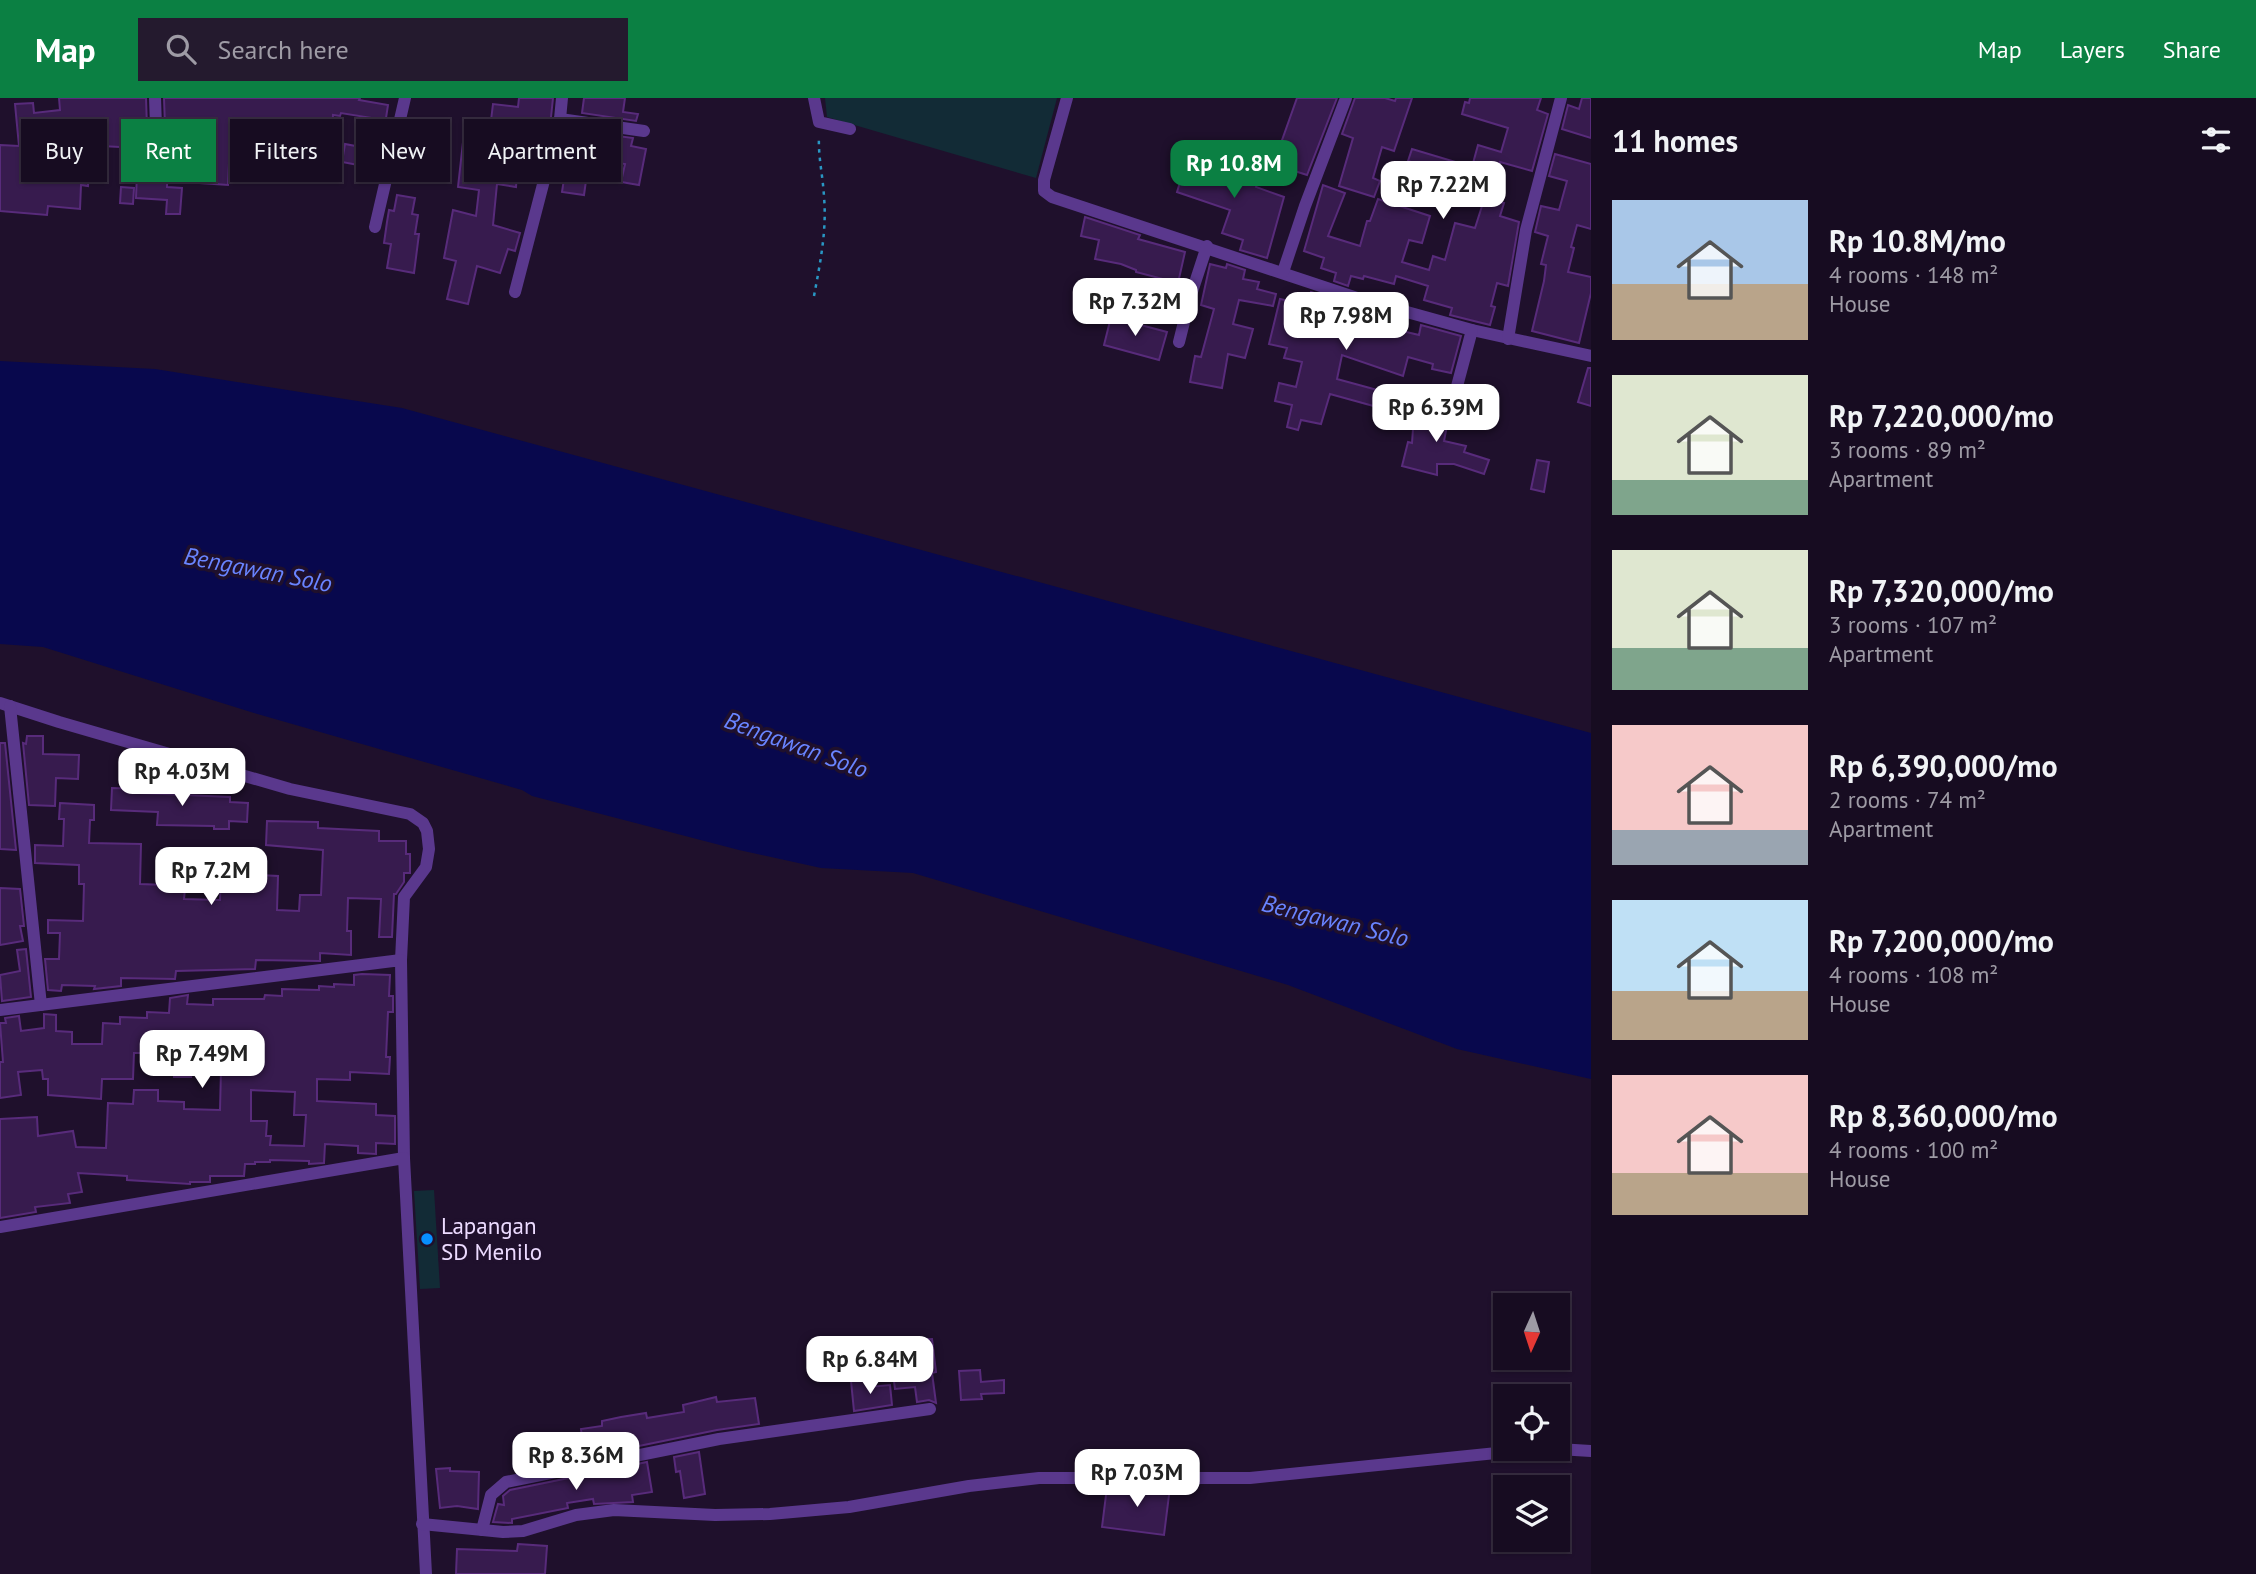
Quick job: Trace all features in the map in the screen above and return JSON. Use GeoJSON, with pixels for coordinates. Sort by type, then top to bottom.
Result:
{"type":"FeatureCollection","features":[{"type":"Feature","properties":{"kind":"street"},"geometry":{"type":"LineString","coordinates":[[155,98],[156,119]]}},
{"type":"Feature","properties":{"kind":"street"},"geometry":{"type":"LineString","coordinates":[[375,227],[405,98]]}},
{"type":"Feature","properties":{"kind":"street"},"geometry":{"type":"LineString","coordinates":[[560,119],[562,98]]}},
{"type":"Feature","properties":{"kind":"street"},"geometry":{"type":"LineString","coordinates":[[814,98],[819,122],[850,130]]}},
{"type":"Feature","properties":{"kind":"street"},"geometry":{"type":"LineString","coordinates":[[1067,98],[1044,180],[1044,191],[1052,197],[1360,299],[1508,339],[1591,356]]}},
{"type":"Feature","properties":{"kind":"street"},"geometry":{"type":"LineString","coordinates":[[1283,272],[1305,205],[1346,98]]}},
{"type":"Feature","properties":{"kind":"street"},"geometry":{"type":"LineString","coordinates":[[1508,339],[1526,230],[1561,98]]}},
{"type":"Feature","properties":{"kind":"street"},"geometry":{"type":"LineString","coordinates":[[621,128],[644,131]]}},
{"type":"Feature","properties":{"kind":"street"},"geometry":{"type":"LineString","coordinates":[[515,292],[544,182]]}},
{"type":"Feature","properties":{"kind":"street"},"geometry":{"type":"LineString","coordinates":[[1178,342],[1207,247]]}},
{"type":"Feature","properties":{"kind":"street"},"geometry":{"type":"LineString","coordinates":[[1457,390],[1472,330]]}},
{"type":"Feature","properties":{"kind":"street"},"geometry":{"type":"LineString","coordinates":[[41,1004],[5,705],[290,789],[410,814],[423,823],[429,849],[426,867],[404,898],[401,960],[404,1158],[426,1574]]}},
{"type":"Feature","properties":{"kind":"street"},"geometry":{"type":"LineString","coordinates":[[0,1010],[401,960]]}},
{"type":"Feature","properties":{"kind":"street"},"geometry":{"type":"LineString","coordinates":[[0,1227],[404,1158]]}},
{"type":"Feature","properties":{"kind":"street"},"geometry":{"type":"LineString","coordinates":[[482,1530],[491,1495],[506,1482],[719,1438],[930,1409]]}},
{"type":"Feature","properties":{"kind":"street"},"geometry":{"type":"LineString","coordinates":[[1570,1450],[1591,1451]]}},
{"type":"Feature","properties":{"kind":"street"},"geometry":{"type":"LineString","coordinates":[[422,1524],[523,1531],[576,1515],[614,1510],[715,1515],[769,1514],[849,1507],[969,1486],[1039,1478],[1250,1478],[1493,1453]]}},
{"type":"Feature","properties":{"kind":"path"},"geometry":{"type":"LineString","coordinates":[[814,296],[822,255],[825,199],[818,160],[819,122]]}},
{"type":"Feature","properties":{"kind":"path"},"geometry":{"type":"LineString","coordinates":[[1349,332],[1360,299]]}},
{"type":"Feature","properties":{"kind":"shaded area"},"geometry":{"type":"Polygon","coordinates":[[[825,98],[1057,98],[1036,178],[827,117],[825,98]]]}},
{"type":"Feature","properties":{"kind":"shaded area","name":"Lapangan SD Menilo"},"geometry":{"type":"Polygon","coordinates":[[[434,1190],[440,1288],[420,1289],[414,1191],[434,1190]]]}},
{"type":"Feature","properties":{"kind":"water","name":"Bengawan Solo"},"geometry":{"type":"Polygon","coordinates":[[[0,361],[155,369],[402,408],[1591,733],[1591,1079],[1457,1049],[1288,985],[913,873],[821,868],[739,850],[532,796],[522,790],[254,713],[43,647],[0,644],[0,361]]]}},
{"type":"Feature","properties":{"kind":"building"},"geometry":{"type":"Polygon","coordinates":[[[59,98],[146,98],[147,119],[121,119],[121,147],[107,146],[107,119],[21,119],[21,182],[88,182],[88,186],[81,185],[80,209],[48,206],[47,215],[0,211],[0,145],[19,146],[15,104],[33,103],[34,113],[60,110],[59,98]]]}},
{"type":"Feature","properties":{"kind":"building"},"geometry":{"type":"Polygon","coordinates":[[[164,98],[360,98],[359,100],[388,105],[386,119],[341,113],[340,116],[333,115],[333,119],[230,119],[228,185],[200,183],[216,182],[216,119],[165,119],[164,98]]]}},
{"type":"Feature","properties":{"kind":"building"},"geometry":{"type":"Polygon","coordinates":[[[519,98],[553,98],[550,119],[491,119],[493,104],[518,107],[519,98]]]}},
{"type":"Feature","properties":{"kind":"building"},"geometry":{"type":"Polygon","coordinates":[[[584,98],[625,98],[623,112],[638,114],[636,121],[582,113],[584,98]]]}},
{"type":"Feature","properties":{"kind":"building"},"geometry":{"type":"Polygon","coordinates":[[[1297,98],[1337,98],[1307,175],[1276,165],[1297,98]]]}},
{"type":"Feature","properties":{"kind":"building"},"geometry":{"type":"Polygon","coordinates":[[[1355,98],[1385,98],[1395,101],[1396,98],[1412,98],[1394,151],[1382,147],[1373,178],[1380,181],[1374,197],[1339,186],[1353,138],[1342,134],[1355,98]]]}},
{"type":"Feature","properties":{"kind":"building"},"geometry":{"type":"Polygon","coordinates":[[[1470,98],[1541,98],[1537,110],[1548,114],[1532,171],[1500,162],[1489,199],[1504,203],[1500,216],[1519,222],[1508,286],[1497,283],[1491,306],[1495,307],[1490,325],[1450,315],[1452,308],[1424,300],[1428,286],[1396,276],[1394,284],[1364,276],[1363,279],[1351,276],[1348,286],[1334,281],[1336,273],[1321,268],[1324,258],[1304,251],[1323,185],[1345,193],[1328,236],[1360,246],[1367,221],[1370,221],[1378,199],[1430,216],[1422,243],[1409,240],[1402,262],[1429,270],[1433,256],[1445,260],[1455,223],[1475,228],[1482,206],[1431,192],[1437,170],[1408,161],[1412,149],[1472,167],[1478,145],[1501,152],[1508,128],[1462,114],[1465,102],[1469,103],[1470,98]]]}},
{"type":"Feature","properties":{"kind":"building"},"geometry":{"type":"Polygon","coordinates":[[[1582,98],[1591,98],[1591,138],[1562,129],[1568,105],[1579,109],[1582,98]]]}},
{"type":"Feature","properties":{"kind":"building"},"geometry":{"type":"Polygon","coordinates":[[[621,136],[633,138],[631,146],[646,149],[639,185],[621,182],[625,164],[621,163],[621,136]]]}},
{"type":"Feature","properties":{"kind":"building"},"geometry":{"type":"Polygon","coordinates":[[[463,142],[464,182],[516,182],[516,187],[497,184],[493,225],[520,233],[515,251],[508,249],[500,273],[477,266],[468,304],[447,299],[456,261],[444,258],[453,210],[476,216],[479,190],[458,187],[463,142]]]}},
{"type":"Feature","properties":{"kind":"building"},"geometry":{"type":"Polygon","coordinates":[[[345,144],[356,146],[356,165],[342,162],[345,144]]]}},
{"type":"Feature","properties":{"kind":"building"},"geometry":{"type":"Polygon","coordinates":[[[1191,146],[1222,156],[1219,164],[1259,178],[1256,187],[1284,197],[1267,258],[1240,250],[1243,240],[1222,233],[1230,210],[1177,192],[1191,146]]]}},
{"type":"Feature","properties":{"kind":"building"},"geometry":{"type":"Polygon","coordinates":[[[1555,154],[1591,164],[1591,229],[1577,225],[1568,272],[1591,277],[1591,293],[1579,343],[1532,331],[1546,265],[1541,264],[1548,236],[1535,232],[1541,206],[1559,210],[1567,181],[1549,176],[1555,154]]]}},
{"type":"Feature","properties":{"kind":"building"},"geometry":{"type":"Polygon","coordinates":[[[137,182],[167,182],[167,187],[182,188],[180,214],[166,214],[167,200],[136,198],[137,182]]]}},
{"type":"Feature","properties":{"kind":"building"},"geometry":{"type":"Polygon","coordinates":[[[564,182],[586,182],[584,195],[562,192],[564,182]]]}},
{"type":"Feature","properties":{"kind":"building"},"geometry":{"type":"Polygon","coordinates":[[[121,187],[134,188],[133,204],[120,203],[121,187]]]}},
{"type":"Feature","properties":{"kind":"building"},"geometry":{"type":"Polygon","coordinates":[[[397,195],[415,198],[412,214],[418,215],[415,234],[419,234],[414,273],[387,268],[391,244],[384,243],[389,210],[394,211],[397,195]]]}},
{"type":"Feature","properties":{"kind":"building"},"geometry":{"type":"Polygon","coordinates":[[[1085,217],[1140,235],[1138,239],[1185,252],[1178,283],[1136,272],[1121,264],[1095,259],[1099,240],[1081,236],[1085,217]]]}},
{"type":"Feature","properties":{"kind":"building"},"geometry":{"type":"Polygon","coordinates":[[[1210,264],[1226,268],[1227,264],[1245,270],[1243,279],[1259,282],[1257,289],[1276,294],[1273,306],[1239,300],[1233,324],[1253,329],[1245,358],[1228,354],[1222,388],[1190,382],[1195,356],[1201,357],[1214,309],[1201,305],[1210,264]]]}},
{"type":"Feature","properties":{"kind":"building"},"geometry":{"type":"Polygon","coordinates":[[[1311,292],[1375,313],[1372,322],[1398,330],[1419,335],[1421,325],[1461,336],[1451,373],[1432,369],[1433,364],[1408,357],[1403,376],[1342,355],[1337,379],[1381,391],[1377,407],[1330,394],[1321,424],[1301,420],[1298,430],[1287,427],[1292,405],[1275,401],[1279,383],[1296,387],[1302,362],[1284,358],[1287,348],[1269,344],[1280,299],[1307,305],[1311,292]]]}},
{"type":"Feature","properties":{"kind":"building"},"geometry":{"type":"Polygon","coordinates":[[[1111,317],[1167,332],[1159,360],[1104,345],[1111,317]]]}},
{"type":"Feature","properties":{"kind":"building"},"geometry":{"type":"Polygon","coordinates":[[[1588,368],[1591,368],[1591,406],[1578,402],[1588,368]]]}},
{"type":"Feature","properties":{"kind":"building"},"geometry":{"type":"Polygon","coordinates":[[[1415,401],[1450,410],[1444,441],[1466,446],[1464,452],[1489,460],[1484,474],[1454,464],[1437,464],[1437,475],[1402,466],[1408,442],[1412,443],[1415,401]]]}},
{"type":"Feature","properties":{"kind":"building"},"geometry":{"type":"Polygon","coordinates":[[[1537,460],[1549,462],[1544,492],[1531,489],[1537,460]]]}},
{"type":"Feature","properties":{"kind":"building"},"geometry":{"type":"Polygon","coordinates":[[[27,736],[43,736],[43,754],[79,755],[78,779],[56,778],[55,806],[29,805],[23,743],[26,744],[27,736]]]}},
{"type":"Feature","properties":{"kind":"building"},"geometry":{"type":"Polygon","coordinates":[[[0,743],[5,743],[16,850],[0,849],[0,743]]]}},
{"type":"Feature","properties":{"kind":"building"},"geometry":{"type":"Polygon","coordinates":[[[112,788],[141,789],[141,793],[230,797],[230,802],[248,803],[247,822],[229,821],[229,829],[214,829],[214,826],[157,825],[158,812],[111,810],[112,788]]]}},
{"type":"Feature","properties":{"kind":"building"},"geometry":{"type":"Polygon","coordinates":[[[60,803],[94,805],[89,843],[141,844],[140,884],[185,889],[184,899],[220,900],[221,870],[278,876],[277,910],[299,911],[300,895],[321,895],[323,850],[266,845],[267,821],[318,822],[318,828],[379,831],[379,841],[406,841],[406,854],[410,854],[410,873],[404,873],[404,882],[394,894],[392,937],[379,937],[381,899],[348,898],[347,931],[351,931],[351,955],[320,953],[320,961],[256,960],[255,969],[176,971],[175,979],[121,978],[121,986],[94,989],[95,986],[62,985],[61,991],[48,990],[45,959],[59,959],[60,933],[48,933],[48,920],[83,921],[84,884],[79,884],[79,865],[35,863],[35,845],[63,846],[64,819],[59,819],[60,803]]]}},
{"type":"Feature","properties":{"kind":"building"},"geometry":{"type":"Polygon","coordinates":[[[0,888],[20,889],[24,926],[20,926],[23,941],[0,945],[0,888]]]}},
{"type":"Feature","properties":{"kind":"building"},"geometry":{"type":"Polygon","coordinates":[[[26,949],[31,997],[2,1001],[0,975],[20,971],[17,950],[26,949]]]}},
{"type":"Feature","properties":{"kind":"building"},"geometry":{"type":"Polygon","coordinates":[[[354,975],[390,975],[389,996],[393,996],[393,1012],[388,1012],[386,1057],[390,1057],[389,1074],[350,1072],[350,1080],[317,1079],[317,1101],[376,1104],[376,1115],[395,1116],[395,1144],[376,1143],[376,1154],[358,1153],[358,1146],[325,1144],[324,1163],[270,1160],[255,1162],[245,1164],[244,1176],[210,1176],[210,1182],[190,1184],[127,1180],[127,1176],[78,1173],[82,1192],[68,1194],[70,1203],[35,1207],[36,1212],[0,1218],[0,1119],[37,1117],[38,1136],[73,1131],[76,1147],[106,1148],[108,1103],[133,1104],[134,1090],[158,1090],[158,1101],[184,1102],[184,1109],[220,1110],[221,1070],[191,1069],[191,1077],[174,1077],[175,1048],[142,1046],[141,1053],[134,1053],[133,1079],[102,1079],[101,1099],[48,1095],[48,1079],[43,1079],[42,1070],[18,1072],[21,1095],[0,1098],[0,1062],[3,1062],[0,1023],[6,1023],[5,1018],[19,1016],[21,1031],[44,1028],[44,1014],[56,1015],[56,1031],[72,1032],[72,1044],[102,1044],[103,1023],[120,1024],[120,1017],[147,1018],[147,1012],[169,1013],[170,998],[188,995],[187,1004],[213,1005],[213,999],[264,999],[265,995],[282,996],[282,989],[319,990],[319,986],[354,985],[354,975]],[[251,1090],[251,1121],[267,1121],[266,1136],[271,1136],[270,1145],[304,1146],[306,1115],[294,1115],[295,1092],[251,1090]]]}},
{"type":"Feature","properties":{"kind":"building"},"geometry":{"type":"Polygon","coordinates":[[[932,1339],[936,1372],[932,1373],[936,1403],[929,1400],[917,1402],[915,1387],[895,1389],[893,1374],[920,1371],[917,1340],[932,1339]]]}},
{"type":"Feature","properties":{"kind":"building"},"geometry":{"type":"Polygon","coordinates":[[[980,1370],[981,1382],[1004,1380],[1004,1393],[981,1394],[982,1399],[961,1400],[959,1371],[980,1370]]]}},
{"type":"Feature","properties":{"kind":"building"},"geometry":{"type":"Polygon","coordinates":[[[868,1379],[869,1387],[890,1385],[892,1405],[854,1411],[851,1381],[868,1379]]]}},
{"type":"Feature","properties":{"kind":"building"},"geometry":{"type":"Polygon","coordinates":[[[716,1397],[717,1402],[755,1398],[759,1424],[585,1457],[584,1448],[551,1455],[553,1464],[530,1468],[525,1445],[548,1441],[549,1444],[582,1437],[581,1429],[602,1426],[602,1421],[621,1417],[646,1413],[647,1418],[684,1412],[683,1405],[716,1397]]]}},
{"type":"Feature","properties":{"kind":"building"},"geometry":{"type":"Polygon","coordinates":[[[699,1452],[705,1494],[684,1498],[680,1471],[676,1472],[674,1457],[699,1452]]]}},
{"type":"Feature","properties":{"kind":"building"},"geometry":{"type":"Polygon","coordinates":[[[647,1462],[652,1492],[632,1495],[633,1502],[594,1504],[593,1499],[567,1503],[568,1508],[512,1519],[512,1523],[493,1522],[498,1504],[504,1505],[503,1496],[510,1490],[647,1462]]]}},
{"type":"Feature","properties":{"kind":"building"},"geometry":{"type":"Polygon","coordinates":[[[450,1468],[450,1471],[479,1472],[478,1509],[457,1506],[440,1508],[436,1469],[450,1468]]]}},
{"type":"Feature","properties":{"kind":"building"},"geometry":{"type":"Polygon","coordinates":[[[1107,1487],[1170,1487],[1164,1535],[1102,1527],[1107,1487]]]}},
{"type":"Feature","properties":{"kind":"building"},"geometry":{"type":"Polygon","coordinates":[[[518,1544],[547,1546],[545,1574],[456,1574],[457,1549],[517,1551],[518,1544]]]}},
{"type":"Feature","properties":{"kind":"place","name":"Lapangan SD Menilo"},"geometry":{"type":"Point","coordinates":[427,1239]}}]}
